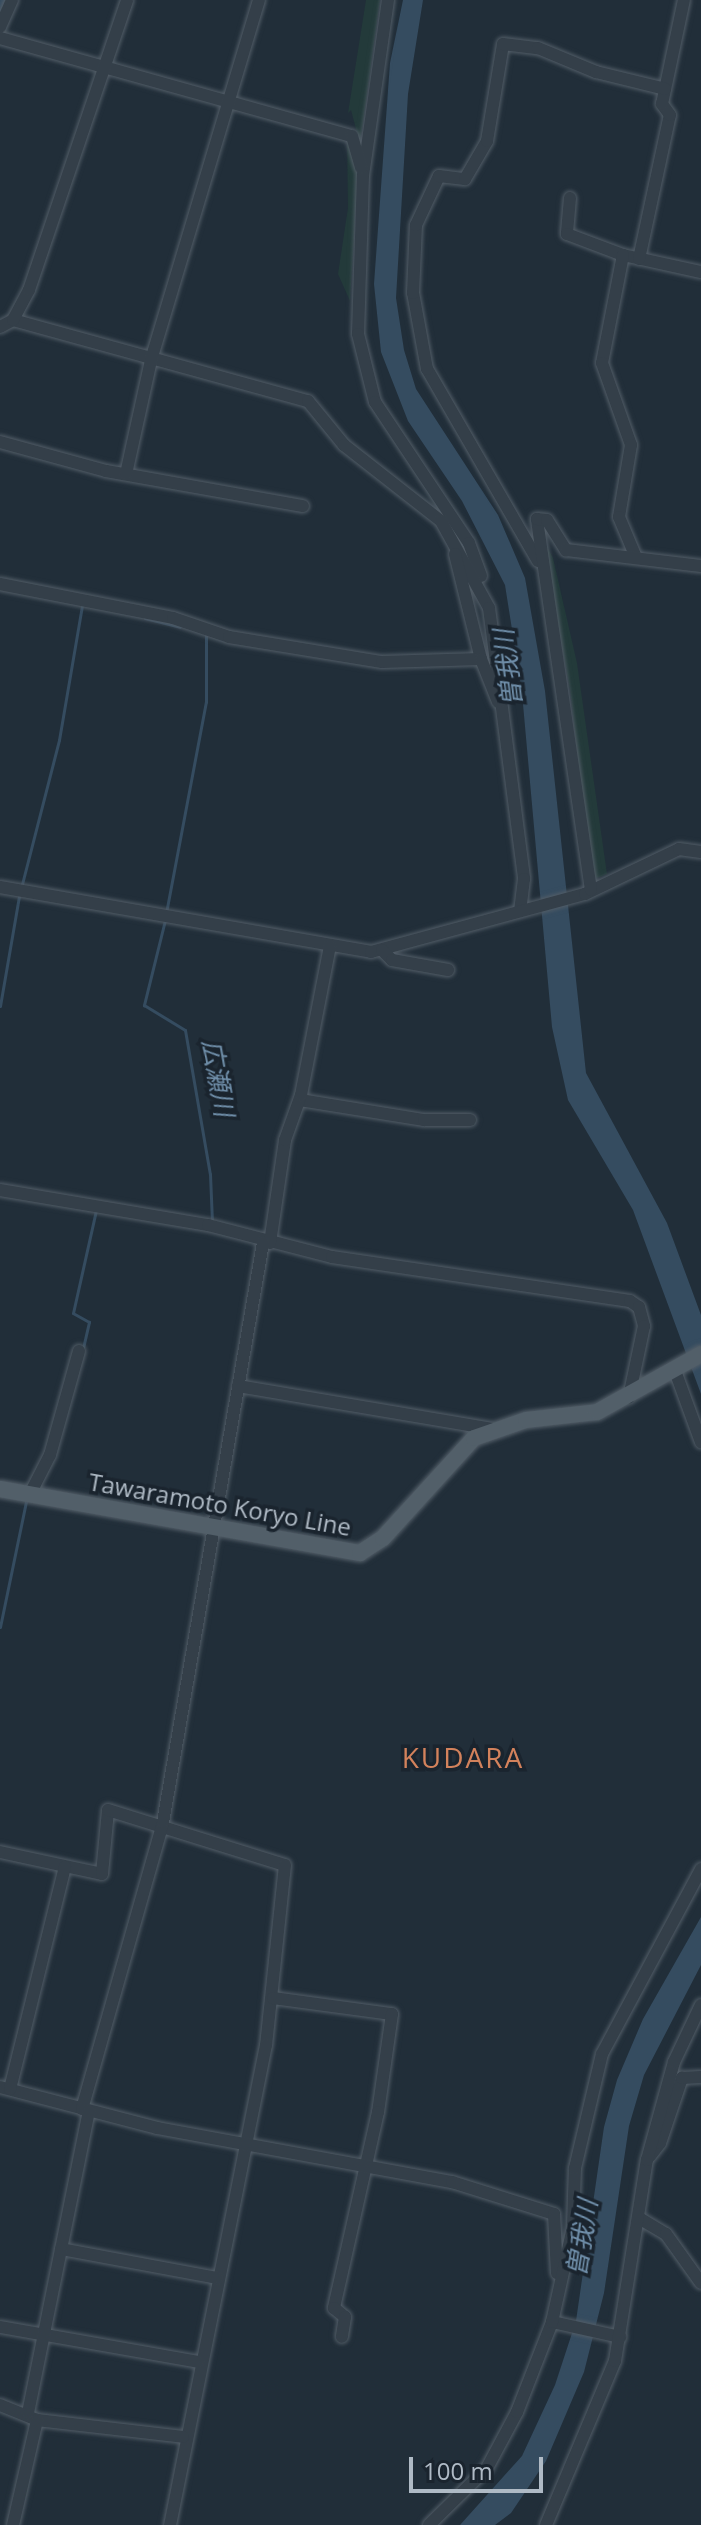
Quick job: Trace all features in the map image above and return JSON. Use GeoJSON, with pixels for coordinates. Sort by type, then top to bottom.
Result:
{"type":"FeatureCollection","features":[{"type":"Feature","properties":{"kind":"main road","name":"Tawaramoto Koryo Line"},"geometry":{"type":"LineString","coordinates":[[0,1489],[360,1553],[383,1538],[459,1450],[492,1429],[597,1412],[629,1397],[687,1361]]}},
{"type":"Feature","properties":{"kind":"street"},"geometry":{"type":"LineString","coordinates":[[0,27],[12,0]]}},
{"type":"Feature","properties":{"kind":"street"},"geometry":{"type":"LineString","coordinates":[[0,327],[13,320],[108,67],[127,0]]}},
{"type":"Feature","properties":{"kind":"street"},"geometry":{"type":"LineString","coordinates":[[126,474],[151,360],[226,101],[259,0]]}},
{"type":"Feature","properties":{"kind":"street"},"geometry":{"type":"LineString","coordinates":[[388,0],[363,175],[358,334],[375,402],[469,543],[483,591],[506,718],[524,879],[524,910]]}},
{"type":"Feature","properties":{"kind":"street"},"geometry":{"type":"LineString","coordinates":[[639,259],[670,115],[662,104],[684,0]]}},
{"type":"Feature","properties":{"kind":"street"},"geometry":{"type":"LineString","coordinates":[[0,38],[352,136],[363,175]]}},
{"type":"Feature","properties":{"kind":"street"},"geometry":{"type":"LineString","coordinates":[[538,561],[427,369],[413,293],[416,225],[439,176],[465,179],[487,141],[503,44],[538,48],[596,72],[665,89]]}},
{"type":"Feature","properties":{"kind":"street"},"geometry":{"type":"LineString","coordinates":[[570,198],[567,234],[623,255],[701,272]]}},
{"type":"Feature","properties":{"kind":"street"},"geometry":{"type":"LineString","coordinates":[[623,255],[602,363],[631,445],[619,517],[635,555]]}},
{"type":"Feature","properties":{"kind":"street"},"geometry":{"type":"LineString","coordinates":[[13,320],[308,401],[344,445],[441,521],[483,591]]}},
{"type":"Feature","properties":{"kind":"street"},"geometry":{"type":"LineString","coordinates":[[0,442],[126,474],[303,506]]}},
{"type":"Feature","properties":{"kind":"street"},"geometry":{"type":"LineString","coordinates":[[431,488],[473,606],[481,659],[506,718]]}},
{"type":"Feature","properties":{"kind":"street"},"geometry":{"type":"LineString","coordinates":[[588,892],[560,660],[538,561],[541,517],[561,548],[635,555],[701,566]]}},
{"type":"Feature","properties":{"kind":"street"},"geometry":{"type":"LineString","coordinates":[[0,584],[173,618],[229,637],[382,662],[481,659]]}},
{"type":"Feature","properties":{"kind":"street"},"geometry":{"type":"LineString","coordinates":[[0,887],[330,946],[382,950],[588,892],[679,849],[701,852]]}},
{"type":"Feature","properties":{"kind":"street"},"geometry":{"type":"LineString","coordinates":[[13,2525],[86,2110],[163,1822],[238,1386],[285,1140],[300,1100],[330,946]]}},
{"type":"Feature","properties":{"kind":"street"},"geometry":{"type":"LineString","coordinates":[[382,950],[392,960],[448,970]]}},
{"type":"Feature","properties":{"kind":"street"},"geometry":{"type":"LineString","coordinates":[[300,1100],[424,1120],[470,1120]]}},
{"type":"Feature","properties":{"kind":"street"},"geometry":{"type":"LineString","coordinates":[[0,1190],[211,1226],[266,1243],[395,1268],[630,1301],[639,1307],[644,1326],[629,1397]]}},
{"type":"Feature","properties":{"kind":"street"},"geometry":{"type":"LineString","coordinates":[[30,1494],[60,1432],[79,1351]]}},
{"type":"Feature","properties":{"kind":"street"},"geometry":{"type":"LineString","coordinates":[[687,1361],[701,1442]]}},
{"type":"Feature","properties":{"kind":"street"},"geometry":{"type":"LineString","coordinates":[[238,1386],[492,1429]]}},
{"type":"Feature","properties":{"kind":"street"},"geometry":{"type":"LineString","coordinates":[[0,1852],[102,1874],[108,1810],[163,1822],[285,1865],[273,1998],[247,2144],[183,2437],[170,2525]]}},
{"type":"Feature","properties":{"kind":"street"},"geometry":{"type":"LineString","coordinates":[[65,1867],[5,2088],[86,2110],[247,2144],[363,2168],[452,2182],[554,2214],[559,2221],[555,2323],[492,2460],[429,2525]]}},
{"type":"Feature","properties":{"kind":"street"},"geometry":{"type":"LineString","coordinates":[[556,2300],[573,2227],[575,2168],[602,2054],[701,1869]]}},
{"type":"Feature","properties":{"kind":"street"},"geometry":{"type":"LineString","coordinates":[[273,1998],[392,2014],[378,2112],[334,2308],[345,2317],[342,2337]]}},
{"type":"Feature","properties":{"kind":"street"},"geometry":{"type":"LineString","coordinates":[[554,2522],[560,2483],[610,2374],[647,2160],[674,2062],[701,2005]]}},
{"type":"Feature","properties":{"kind":"street"},"geometry":{"type":"LineString","coordinates":[[647,2160],[660,2143],[682,2078],[701,2077]]}},
{"type":"Feature","properties":{"kind":"street"},"geometry":{"type":"LineString","coordinates":[[639,2218],[666,2234],[701,2283]]}},
{"type":"Feature","properties":{"kind":"street"},"geometry":{"type":"LineString","coordinates":[[61,2249],[217,2278]]}},
{"type":"Feature","properties":{"kind":"street"},"geometry":{"type":"LineString","coordinates":[[555,2323],[617,2336]]}},
{"type":"Feature","properties":{"kind":"street"},"geometry":{"type":"LineString","coordinates":[[0,2327],[198,2362]]}},
{"type":"Feature","properties":{"kind":"street"},"geometry":{"type":"LineString","coordinates":[[0,2405],[33,2417],[183,2437]]}},
{"type":"Feature","properties":{"kind":"green space"},"geometry":{"type":"Polygon","coordinates":[[[366,0],[380,0],[360,144],[351,110],[348,113],[366,0]]]}},
{"type":"Feature","properties":{"kind":"green space"},"geometry":{"type":"Polygon","coordinates":[[[347,136],[358,176],[350,301],[338,274],[348,208],[347,136]]]}},
{"type":"Feature","properties":{"kind":"green space"},"geometry":{"type":"Polygon","coordinates":[[[540,533],[553,558],[577,663],[607,874],[597,878],[590,871],[570,689],[540,533]]]}},
{"type":"Feature","properties":{"kind":"water"},"geometry":{"type":"Polygon","coordinates":[[[403,0],[423,0],[408,94],[396,298],[404,350],[416,389],[498,515],[525,578],[545,691],[586,1073],[667,1223],[701,1315],[701,1394],[633,1210],[568,1100],[552,1027],[522,693],[505,585],[462,501],[408,421],[381,352],[374,284],[390,63],[403,0]]]}},
{"type":"Feature","properties":{"kind":"water"},"geometry":{"type":"Polygon","coordinates":[[[701,1917],[701,1965],[644,2075],[629,2126],[604,2293],[584,2372],[546,2461],[511,2513],[495,2525],[460,2525],[522,2456],[555,2385],[576,2321],[604,2127],[617,2080],[643,2019],[701,1917]]]}},
{"type":"Feature","properties":{"kind":"waterway","name":"広瀬川"},"geometry":{"type":"LineString","coordinates":[[0,5],[2,0]]}},
{"type":"Feature","properties":{"kind":"waterway","name":"広瀬川"},"geometry":{"type":"LineString","coordinates":[[21,888],[59,740],[82,605]]}},
{"type":"Feature","properties":{"kind":"waterway","name":"広瀬川"},"geometry":{"type":"LineString","coordinates":[[145,618],[180,627]]}},
{"type":"Feature","properties":{"kind":"waterway","name":"広瀬川"},"geometry":{"type":"LineString","coordinates":[[166,913],[206,702],[206,635]]}},
{"type":"Feature","properties":{"kind":"waterway","name":"広瀬川"},"geometry":{"type":"LineString","coordinates":[[0,1006],[19,896]]}},
{"type":"Feature","properties":{"kind":"waterway","name":"広瀬川"},"geometry":{"type":"LineString","coordinates":[[165,920],[144,1005],[185,1030],[210,1174],[212,1222]]}},
{"type":"Feature","properties":{"kind":"waterway","name":"広瀬川"},"geometry":{"type":"LineString","coordinates":[[83,1348],[89,1322],[73,1313],[96,1210]]}},
{"type":"Feature","properties":{"kind":"waterway","name":"広瀬川"},"geometry":{"type":"LineString","coordinates":[[0,1627],[26,1502]]}},
{"type":"Feature","properties":{"kind":"district","name":"KUDARA"},"geometry":{"type":"Point","coordinates":[463,1757]}},
{"type":"Feature","properties":{"kind":"water label","name":"曽我川"},"geometry":{"type":"Point","coordinates":[508,668]}},
{"type":"Feature","properties":{"kind":"water label","name":"曽我川"},"geometry":{"type":"Point","coordinates":[582,2238]}}]}
